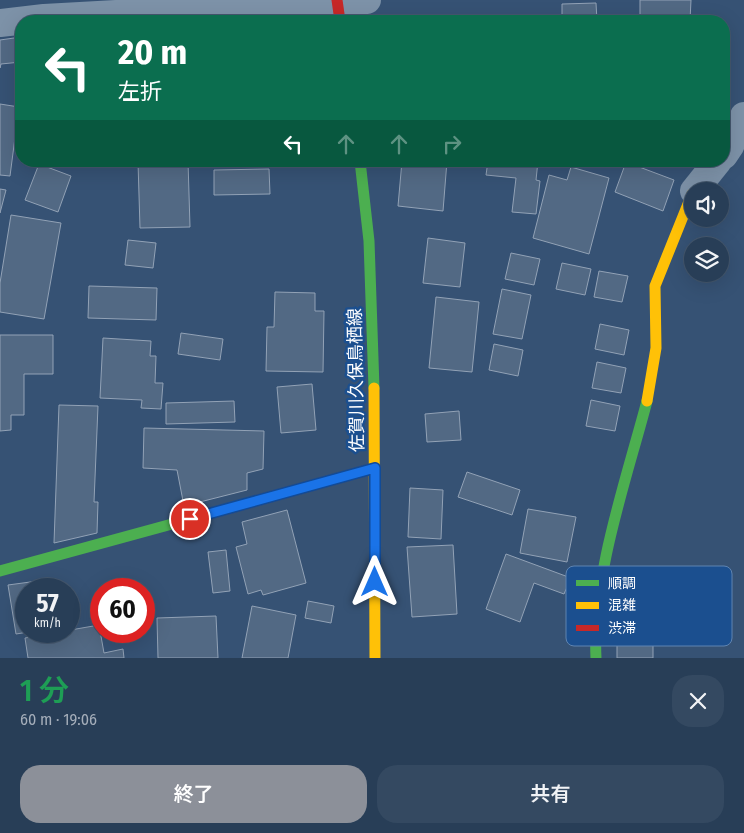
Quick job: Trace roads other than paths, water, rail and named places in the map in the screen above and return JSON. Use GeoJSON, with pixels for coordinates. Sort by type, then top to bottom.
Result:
{"type":"FeatureCollection","features":[{"type":"Feature","properties":{"kind":"street"},"geometry":{"type":"LineString","coordinates":[[132,15],[338,8],[368,0]]}},
{"type":"Feature","properties":{"kind":"street"},"geometry":{"type":"LineString","coordinates":[[0,23],[15,21]]}},
{"type":"Feature","properties":{"kind":"street"},"geometry":{"type":"LineString","coordinates":[[730,146],[744,116]]}},
{"type":"Feature","properties":{"kind":"street","name":"佐賀川久保鳥栖線"},"geometry":{"type":"LineString","coordinates":[[361,167],[368,215],[371,256],[375,468],[375,658]]}},
{"type":"Feature","properties":{"kind":"street"},"geometry":{"type":"LineString","coordinates":[[701,182],[713,167]]}},
{"type":"Feature","properties":{"kind":"street"},"geometry":{"type":"LineString","coordinates":[[604,566],[648,396],[656,348],[655,286],[684,214]]}},
{"type":"Feature","properties":{"kind":"street"},"geometry":{"type":"LineString","coordinates":[[0,571],[375,468]]}}]}
